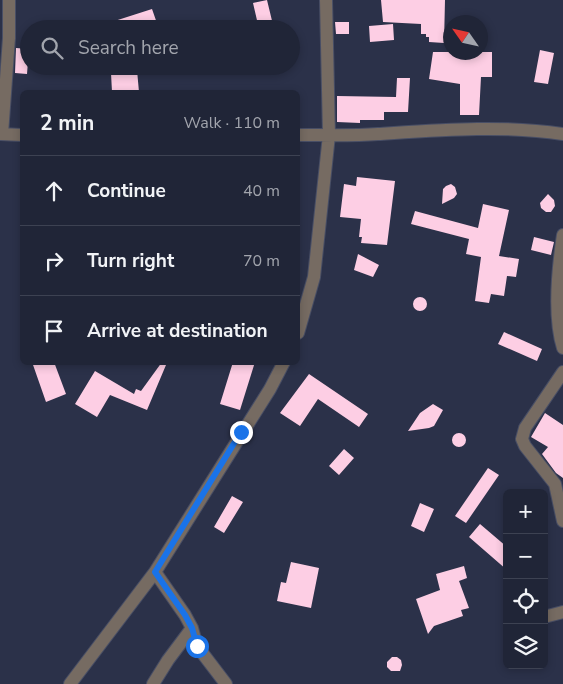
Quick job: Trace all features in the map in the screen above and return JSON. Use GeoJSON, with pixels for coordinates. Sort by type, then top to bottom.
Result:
{"type":"FeatureCollection","features":[{"type":"Feature","properties":{"kind":"street"},"geometry":{"type":"LineString","coordinates":[[9,0],[9,38],[1,134],[20,135]]}},
{"type":"Feature","properties":{"kind":"street"},"geometry":{"type":"LineString","coordinates":[[300,326],[314,277],[329,135],[326,0]]}},
{"type":"Feature","properties":{"kind":"street"},"geometry":{"type":"LineString","coordinates":[[300,136],[497,128],[532,129],[563,134]]}},
{"type":"Feature","properties":{"kind":"street"},"geometry":{"type":"LineString","coordinates":[[563,235],[558,268],[558,314],[560,338],[563,348]]}},
{"type":"Feature","properties":{"kind":"street"},"geometry":{"type":"LineString","coordinates":[[70,684],[155,572],[270,389],[282,365]]}},
{"type":"Feature","properties":{"kind":"street"},"geometry":{"type":"LineString","coordinates":[[563,372],[525,428],[522,439],[525,446],[559,481],[563,521]]}},
{"type":"Feature","properties":{"kind":"street"},"geometry":{"type":"LineString","coordinates":[[155,572],[185,615],[192,628],[197,646],[226,684]]}},
{"type":"Feature","properties":{"kind":"street"},"geometry":{"type":"LineString","coordinates":[[548,616],[563,612]]}},
{"type":"Feature","properties":{"kind":"street"},"geometry":{"type":"LineString","coordinates":[[153,684],[192,628]]}},
{"type":"Feature","properties":{"kind":"building"},"geometry":{"type":"Polygon","coordinates":[[[267,0],[272,20],[257,20],[253,3],[267,0]]]}},
{"type":"Feature","properties":{"kind":"building"},"geometry":{"type":"Polygon","coordinates":[[[381,0],[445,0],[443,43],[429,42],[429,37],[426,37],[426,34],[421,34],[421,24],[383,22],[381,0]]]}},
{"type":"Feature","properties":{"kind":"building"},"geometry":{"type":"Polygon","coordinates":[[[152,9],[156,20],[118,20],[152,9]]]}},
{"type":"Feature","properties":{"kind":"building"},"geometry":{"type":"Polygon","coordinates":[[[335,22],[349,22],[349,34],[336,34],[335,22]]]}},
{"type":"Feature","properties":{"kind":"building"},"geometry":{"type":"Polygon","coordinates":[[[393,24],[394,40],[370,42],[369,26],[393,24]]]}},
{"type":"Feature","properties":{"kind":"building"},"geometry":{"type":"Polygon","coordinates":[[[16,48],[20,48],[20,73],[15,73],[16,48]]]}},
{"type":"Feature","properties":{"kind":"building"},"geometry":{"type":"Polygon","coordinates":[[[540,50],[554,53],[548,84],[534,82],[540,50]]]}},
{"type":"Feature","properties":{"kind":"building"},"geometry":{"type":"Polygon","coordinates":[[[433,52],[443,52],[443,60],[488,60],[488,52],[492,52],[492,77],[481,77],[479,115],[460,115],[460,84],[429,79],[433,52]]]}},
{"type":"Feature","properties":{"kind":"building"},"geometry":{"type":"Polygon","coordinates":[[[111,75],[137,75],[139,90],[112,90],[111,75]]]}},
{"type":"Feature","properties":{"kind":"building"},"geometry":{"type":"Polygon","coordinates":[[[397,78],[410,78],[408,112],[384,112],[384,120],[360,120],[360,123],[337,122],[337,96],[396,97],[397,78]]]}},
{"type":"Feature","properties":{"kind":"building"},"geometry":{"type":"Polygon","coordinates":[[[357,177],[395,181],[387,245],[361,243],[362,237],[359,237],[361,219],[340,217],[344,184],[356,186],[357,177]]]}},
{"type":"Feature","properties":{"kind":"building"},"geometry":{"type":"Polygon","coordinates":[[[451,184],[455,187],[457,194],[454,198],[442,204],[443,189],[451,184]]]}},
{"type":"Feature","properties":{"kind":"building"},"geometry":{"type":"Polygon","coordinates":[[[548,194],[554,200],[555,206],[551,212],[546,212],[541,208],[540,203],[548,194]]]}},
{"type":"Feature","properties":{"kind":"building"},"geometry":{"type":"Polygon","coordinates":[[[483,204],[509,210],[499,256],[519,259],[516,277],[507,276],[504,296],[491,294],[489,303],[475,301],[481,257],[466,254],[469,239],[411,224],[415,211],[478,228],[483,204]]]}},
{"type":"Feature","properties":{"kind":"building"},"geometry":{"type":"Polygon","coordinates":[[[534,237],[554,242],[551,255],[531,250],[534,237]]]}},
{"type":"Feature","properties":{"kind":"building"},"geometry":{"type":"Polygon","coordinates":[[[358,254],[379,265],[373,277],[354,270],[358,254]]]}},
{"type":"Feature","properties":{"kind":"building"},"geometry":{"type":"Polygon","coordinates":[[[417,297],[423,297],[427,304],[423,311],[417,311],[413,307],[413,301],[417,297]]]}},
{"type":"Feature","properties":{"kind":"building"},"geometry":{"type":"Polygon","coordinates":[[[504,332],[542,349],[537,361],[498,344],[504,332]]]}},
{"type":"Feature","properties":{"kind":"building"},"geometry":{"type":"Polygon","coordinates":[[[33,365],[55,365],[66,394],[46,402],[33,365]]]}},
{"type":"Feature","properties":{"kind":"building"},"geometry":{"type":"Polygon","coordinates":[[[160,365],[166,365],[147,410],[110,395],[97,417],[75,404],[95,371],[134,394],[136,389],[141,391],[160,365]]]}},
{"type":"Feature","properties":{"kind":"building"},"geometry":{"type":"Polygon","coordinates":[[[232,365],[254,365],[240,410],[220,404],[232,365]]]}},
{"type":"Feature","properties":{"kind":"building"},"geometry":{"type":"Polygon","coordinates":[[[309,374],[368,414],[359,427],[318,399],[300,426],[280,413],[309,374]]]}},
{"type":"Feature","properties":{"kind":"building"},"geometry":{"type":"Polygon","coordinates":[[[433,404],[443,410],[434,426],[408,431],[420,413],[433,404]]]}},
{"type":"Feature","properties":{"kind":"building"},"geometry":{"type":"Polygon","coordinates":[[[545,413],[563,425],[563,478],[556,473],[542,454],[548,447],[531,437],[545,413]]]}},
{"type":"Feature","properties":{"kind":"building"},"geometry":{"type":"Polygon","coordinates":[[[459,433],[464,435],[466,440],[464,445],[459,447],[454,445],[452,440],[454,435],[459,433]]]}},
{"type":"Feature","properties":{"kind":"building"},"geometry":{"type":"Polygon","coordinates":[[[344,449],[354,458],[339,475],[329,466],[344,449]]]}},
{"type":"Feature","properties":{"kind":"building"},"geometry":{"type":"Polygon","coordinates":[[[488,468],[499,475],[466,523],[455,516],[488,468]]]}},
{"type":"Feature","properties":{"kind":"building"},"geometry":{"type":"Polygon","coordinates":[[[232,496],[243,502],[224,533],[214,527],[232,496]]]}},
{"type":"Feature","properties":{"kind":"building"},"geometry":{"type":"Polygon","coordinates":[[[420,503],[434,509],[424,532],[411,526],[420,503]]]}},
{"type":"Feature","properties":{"kind":"building"},"geometry":{"type":"Polygon","coordinates":[[[480,524],[503,544],[503,567],[469,537],[480,524]]]}},
{"type":"Feature","properties":{"kind":"building"},"geometry":{"type":"Polygon","coordinates":[[[291,562],[319,568],[311,608],[277,601],[281,582],[286,583],[291,562]]]}},
{"type":"Feature","properties":{"kind":"building"},"geometry":{"type":"Polygon","coordinates":[[[464,566],[467,578],[459,581],[469,608],[461,610],[463,616],[434,626],[428,634],[416,599],[440,590],[436,574],[464,566]]]}},
{"type":"Feature","properties":{"kind":"building"},"geometry":{"type":"Polygon","coordinates":[[[392,657],[397,657],[401,660],[400,671],[391,671],[387,667],[387,662],[392,657]]]}},
{"type":"Feature","properties":{"kind":"route"},"geometry":{"type":"LineString","coordinates":[[197,646],[192,628],[185,615],[155,572],[241,432]]}}]}
